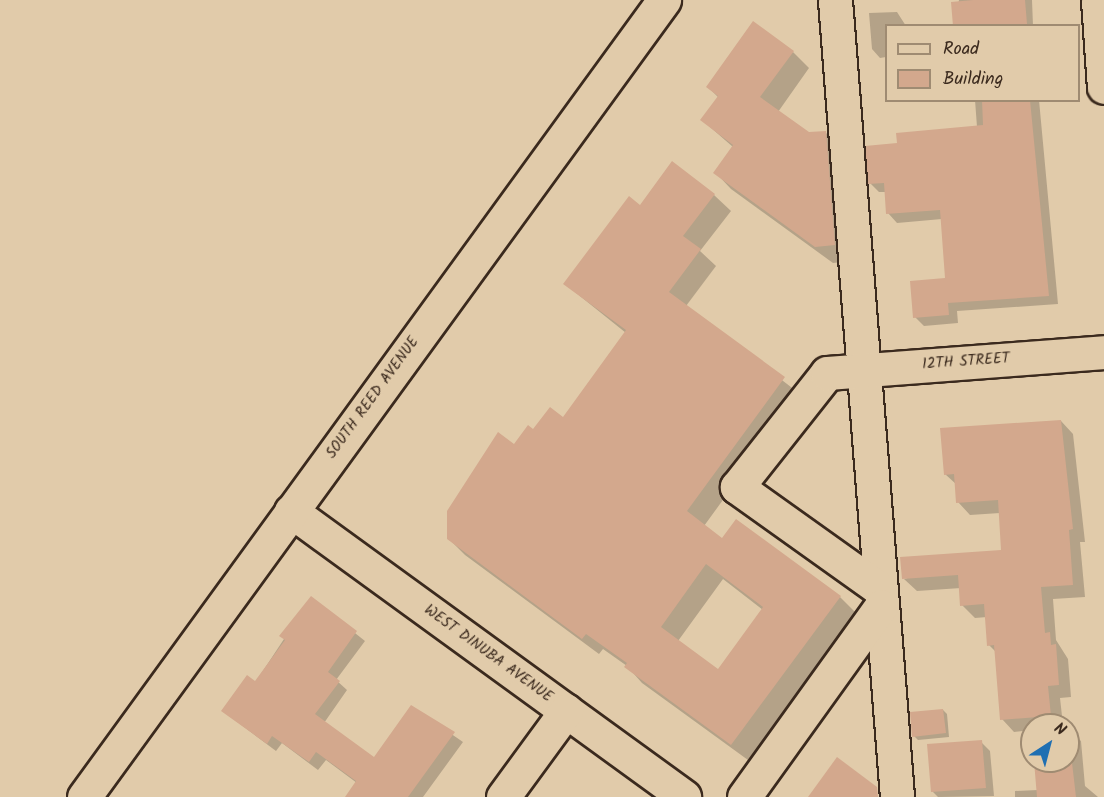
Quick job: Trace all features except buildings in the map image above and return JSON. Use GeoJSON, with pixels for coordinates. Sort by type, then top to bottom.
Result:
{"type":"FeatureCollection","features":[{"type":"Feature","properties":{"kind":"street","name":"SOUTH REED AVENUE"},"geometry":{"type":"LineString","coordinates":[[84,797],[664,0]]}},
{"type":"Feature","properties":{"kind":"street"},"geometry":{"type":"LineString","coordinates":[[835,0],[897,797]]}},
{"type":"Feature","properties":{"kind":"street"},"geometry":{"type":"LineString","coordinates":[[1098,0],[1104,87]]}},
{"type":"Feature","properties":{"kind":"street","name":"12TH STREET"},"geometry":{"type":"LineString","coordinates":[[881,597],[737,487],[827,373],[1104,352]]}},
{"type":"Feature","properties":{"kind":"street","name":"WEST DINUBA AVENUE"},"geometry":{"type":"LineString","coordinates":[[291,511],[684,797]]}},
{"type":"Feature","properties":{"kind":"street"},"geometry":{"type":"LineString","coordinates":[[744,797],[881,597]]}},
{"type":"Feature","properties":{"kind":"street"},"geometry":{"type":"LineString","coordinates":[[503,797],[566,711]]}}]}
